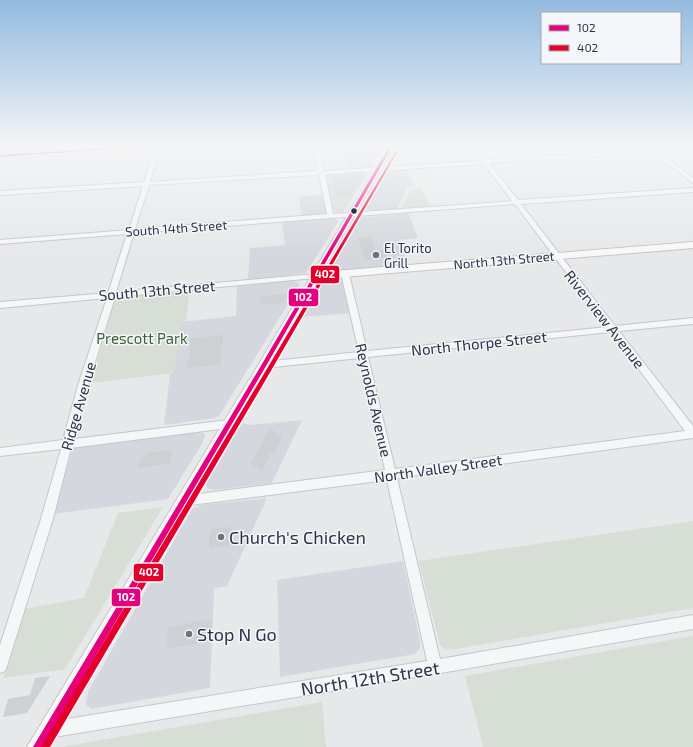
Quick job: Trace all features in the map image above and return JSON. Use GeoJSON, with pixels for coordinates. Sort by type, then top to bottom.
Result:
{"type":"FeatureCollection","features":[{"type":"Feature","properties":{"kind":"main road"},"geometry":{"type":"LineString","coordinates":[[42,739],[264,365],[370,182]]}},
{"type":"Feature","properties":{"kind":"main road","name":"North 13th Street"},"geometry":{"type":"LineString","coordinates":[[315,276],[693,245]]}},
{"type":"Feature","properties":{"kind":"street"},"geometry":{"type":"LineString","coordinates":[[0,193],[178,182]]}},
{"type":"Feature","properties":{"kind":"street"},"geometry":{"type":"LineString","coordinates":[[323,182],[330,216]]}},
{"type":"Feature","properties":{"kind":"street","name":"Riverview Avenue"},"geometry":{"type":"LineString","coordinates":[[501,182],[693,434]]}},
{"type":"Feature","properties":{"kind":"street","name":"Ridge Avenue"},"geometry":{"type":"LineString","coordinates":[[0,666],[46,519],[66,443],[147,184]]}},
{"type":"Feature","properties":{"kind":"street","name":"South 14th Street"},"geometry":{"type":"LineString","coordinates":[[0,242],[352,214],[693,190]]}},
{"type":"Feature","properties":{"kind":"street","name":"Reynolds Avenue"},"geometry":{"type":"LineString","coordinates":[[345,274],[435,668]]}},
{"type":"Feature","properties":{"kind":"street","name":"South 13th Street"},"geometry":{"type":"LineString","coordinates":[[0,305],[315,276]]}},
{"type":"Feature","properties":{"kind":"street","name":"North Thorpe Street"},"geometry":{"type":"LineString","coordinates":[[264,365],[693,321]]}},
{"type":"Feature","properties":{"kind":"street"},"geometry":{"type":"LineString","coordinates":[[0,452],[228,424]]}},
{"type":"Feature","properties":{"kind":"street","name":"North Valley Street"},"geometry":{"type":"LineString","coordinates":[[183,500],[693,434]]}},
{"type":"Feature","properties":{"kind":"street","name":"North 12th Street"},"geometry":{"type":"LineString","coordinates":[[42,739],[693,622]]}},
{"type":"Feature","properties":{"kind":"shaded area"},"geometry":{"type":"Polygon","coordinates":[[[327,182],[363,182],[344,211],[341,213],[334,212],[327,182]]]}},
{"type":"Feature","properties":{"kind":"shaded area"},"geometry":{"type":"Polygon","coordinates":[[[377,182],[412,182],[414,186],[407,188],[397,209],[368,211],[362,209],[377,182]]]}},
{"type":"Feature","properties":{"kind":"shaded area"},"geometry":{"type":"Polygon","coordinates":[[[323,195],[327,214],[302,216],[299,196],[323,195]]]}},
{"type":"Feature","properties":{"kind":"shaded area"},"geometry":{"type":"Polygon","coordinates":[[[408,213],[418,238],[399,240],[408,264],[332,271],[329,269],[357,218],[408,213]]]}},
{"type":"Feature","properties":{"kind":"shaded area"},"geometry":{"type":"Polygon","coordinates":[[[336,218],[338,222],[306,273],[248,280],[250,248],[285,245],[282,222],[336,218]]]}},
{"type":"Feature","properties":{"kind":"shaded area"},"geometry":{"type":"Polygon","coordinates":[[[337,279],[342,281],[350,313],[301,317],[322,281],[337,279]]]}},
{"type":"Feature","properties":{"kind":"shaded area"},"geometry":{"type":"Polygon","coordinates":[[[292,281],[299,283],[299,286],[219,416],[215,418],[164,425],[170,374],[174,373],[181,322],[236,316],[237,286],[292,281]]]}},
{"type":"Feature","properties":{"kind":"shaded area"},"geometry":{"type":"Polygon","coordinates":[[[302,420],[272,483],[215,490],[207,488],[207,480],[241,423],[250,425],[302,420]]]}},
{"type":"Feature","properties":{"kind":"shaded area"},"geometry":{"type":"Polygon","coordinates":[[[198,432],[204,433],[205,436],[203,442],[168,499],[53,514],[72,450],[77,447],[198,432]]]}},
{"type":"Feature","properties":{"kind":"shaded area"},"geometry":{"type":"Polygon","coordinates":[[[267,498],[227,586],[214,588],[210,688],[91,709],[86,704],[88,692],[192,509],[202,505],[267,498]]]}},
{"type":"Feature","properties":{"kind":"shaded area"},"geometry":{"type":"Polygon","coordinates":[[[403,561],[420,641],[420,648],[415,654],[280,677],[277,580],[403,561]]]}},
{"type":"Feature","properties":{"kind":"green space"},"geometry":{"type":"Polygon","coordinates":[[[421,188],[430,206],[402,208],[410,190],[421,188]]]}},
{"type":"Feature","properties":{"kind":"green space"},"geometry":{"type":"Polygon","coordinates":[[[350,196],[342,208],[336,209],[333,197],[350,196]]]}},
{"type":"Feature","properties":{"kind":"green space","name":"Prescott Park"},"geometry":{"type":"Polygon","coordinates":[[[190,290],[186,321],[181,322],[174,373],[91,383],[115,299],[117,297],[190,290]]]}},
{"type":"Feature","properties":{"kind":"green space"},"geometry":{"type":"Polygon","coordinates":[[[163,507],[65,669],[3,678],[24,609],[84,598],[118,513],[163,507]]]}},
{"type":"Feature","properties":{"kind":"green space"},"geometry":{"type":"Polygon","coordinates":[[[693,521],[693,608],[455,649],[446,650],[440,645],[419,561],[693,521]]]}},
{"type":"Feature","properties":{"kind":"green space"},"geometry":{"type":"Polygon","coordinates":[[[693,636],[693,747],[483,747],[465,676],[693,636]]]}},
{"type":"Feature","properties":{"kind":"green space"},"geometry":{"type":"Polygon","coordinates":[[[322,702],[326,747],[65,747],[67,746],[322,702]]]}},
{"type":"Feature","properties":{"kind":"building"},"geometry":{"type":"Polygon","coordinates":[[[332,182],[359,182],[350,196],[336,197],[332,182]]]}},
{"type":"Feature","properties":{"kind":"building"},"geometry":{"type":"Polygon","coordinates":[[[371,237],[376,251],[386,250],[389,257],[365,260],[358,238],[371,237]]]}},
{"type":"Feature","properties":{"kind":"building"},"geometry":{"type":"Polygon","coordinates":[[[289,294],[283,303],[261,305],[260,296],[289,294]]]}},
{"type":"Feature","properties":{"kind":"building"},"geometry":{"type":"Polygon","coordinates":[[[223,335],[221,365],[187,368],[191,338],[223,335]]]}},
{"type":"Feature","properties":{"kind":"building"},"geometry":{"type":"Polygon","coordinates":[[[270,428],[282,437],[274,453],[270,454],[262,472],[251,463],[270,428]]]}},
{"type":"Feature","properties":{"kind":"building"},"geometry":{"type":"Polygon","coordinates":[[[172,450],[171,463],[138,468],[140,458],[145,457],[146,453],[172,450]]]}},
{"type":"Feature","properties":{"kind":"building","name":"Church's Chicken"},"geometry":{"type":"Polygon","coordinates":[[[232,527],[232,545],[209,548],[210,529],[232,527]]]}},
{"type":"Feature","properties":{"kind":"building","name":"Stop N Go"},"geometry":{"type":"Polygon","coordinates":[[[212,619],[212,641],[166,649],[168,627],[212,619]]]}},
{"type":"Feature","properties":{"kind":"building"},"geometry":{"type":"Polygon","coordinates":[[[50,676],[27,713],[3,717],[8,699],[30,695],[35,678],[50,676]]]}},
{"type":"Feature","properties":{"kind":"transit line","name":"102"},"geometry":{"type":"LineString","coordinates":[[37,747],[264,365],[371,182]]}},
{"type":"Feature","properties":{"kind":"transit line","name":"402"},"geometry":{"type":"LineString","coordinates":[[45,747],[379,182]]}},
{"type":"Feature","properties":{"kind":"place","name":"El Torito Grill"},"geometry":{"type":"Point","coordinates":[376,255]}},
{"type":"Feature","properties":{"kind":"place","name":"Church's Chicken"},"geometry":{"type":"Point","coordinates":[221,537]}},
{"type":"Feature","properties":{"kind":"place","name":"Stop N Go"},"geometry":{"type":"Point","coordinates":[189,634]}}]}
